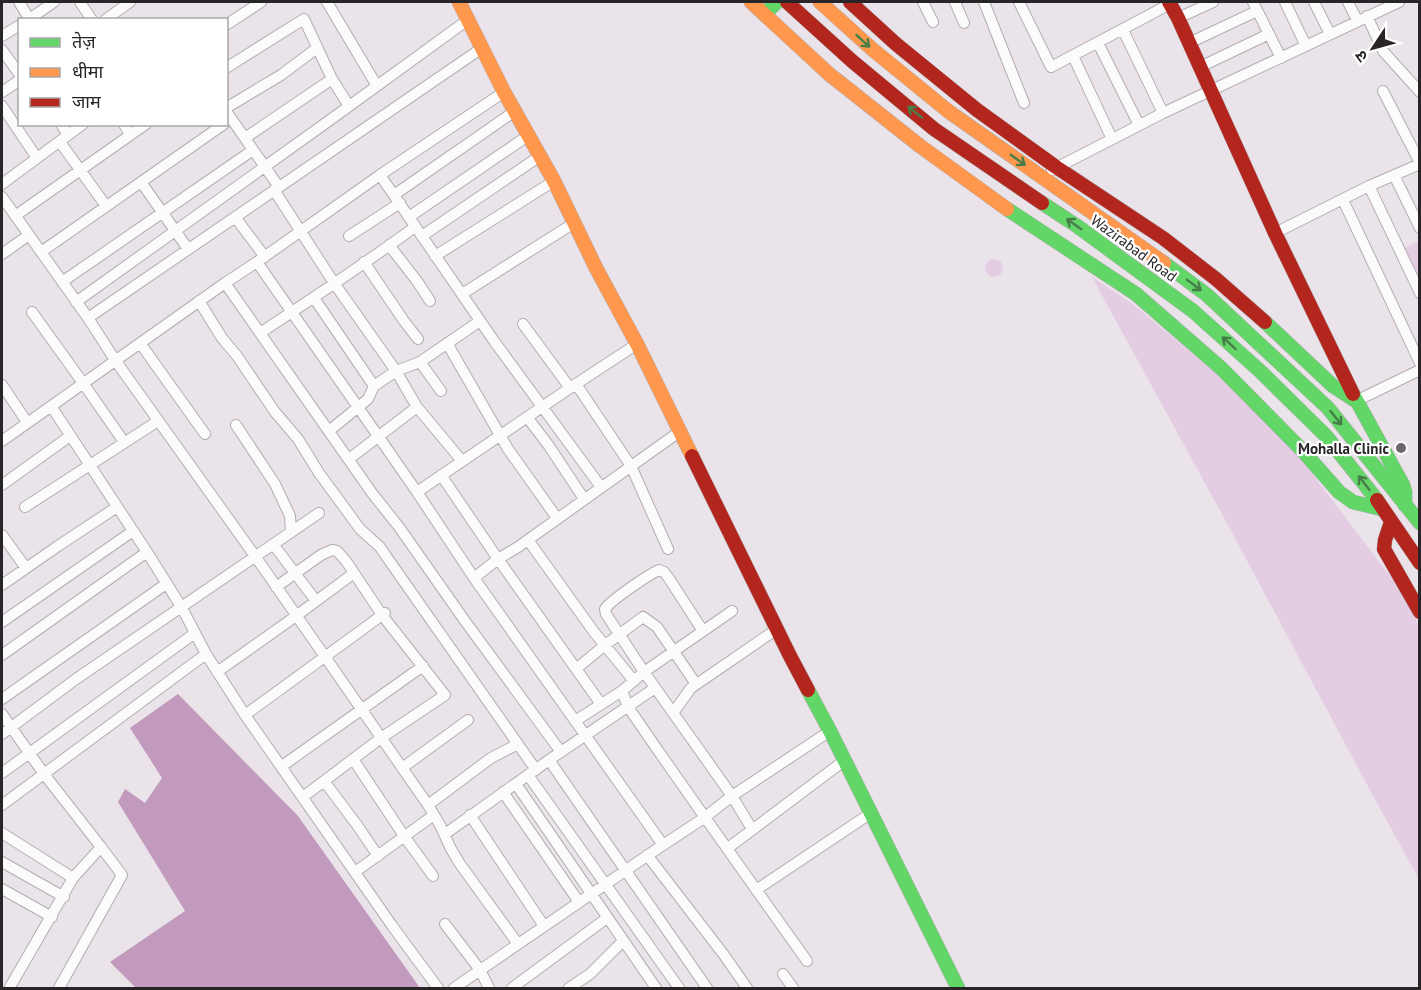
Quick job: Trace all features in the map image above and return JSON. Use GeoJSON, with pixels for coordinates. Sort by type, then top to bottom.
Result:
{"type":"FeatureCollection","features":[{"type":"Feature","properties":{"kind":"main road"},"geometry":{"type":"LineString","coordinates":[[459,2],[637,344],[790,656],[845,760],[954,987]]}},
{"type":"Feature","properties":{"kind":"main road"},"geometry":{"type":"LineString","coordinates":[[751,2],[829,74],[920,146],[1020,218],[1136,294],[1222,369],[1302,450],[1339,492],[1353,502],[1382,509]]}},
{"type":"Feature","properties":{"kind":"main road"},"geometry":{"type":"LineString","coordinates":[[764,14],[777,2]]}},
{"type":"Feature","properties":{"kind":"main road","name":"Wazirabad Road"},"geometry":{"type":"LineString","coordinates":[[787,2],[852,62],[934,129],[1077,226],[1193,311],[1326,436],[1391,522],[1415,545],[1419,563]]}},
{"type":"Feature","properties":{"kind":"main road","name":"Wazirabad Road"},"geometry":{"type":"LineString","coordinates":[[820,2],[872,49],[948,111],[1207,295],[1328,408],[1419,523]]}},
{"type":"Feature","properties":{"kind":"main road"},"geometry":{"type":"LineString","coordinates":[[850,2],[930,73],[977,110],[1056,167],[1163,238],[1216,279],[1333,386],[1356,400]]}},
{"type":"Feature","properties":{"kind":"main road"},"geometry":{"type":"LineString","coordinates":[[1169,3],[1178,18],[1275,233],[1356,400],[1402,484],[1405,492],[1405,505]]}},
{"type":"Feature","properties":{"kind":"main road"},"geometry":{"type":"LineString","coordinates":[[1391,522],[1384,549],[1419,612]]}},
{"type":"Feature","properties":{"kind":"street"},"geometry":{"type":"LineString","coordinates":[[18,2],[26,18]]}},
{"type":"Feature","properties":{"kind":"street"},"geometry":{"type":"LineString","coordinates":[[31,18],[54,2]]}},
{"type":"Feature","properties":{"kind":"street"},"geometry":{"type":"LineString","coordinates":[[80,2],[91,18]]}},
{"type":"Feature","properties":{"kind":"street"},"geometry":{"type":"LineString","coordinates":[[106,18],[130,2]]}},
{"type":"Feature","properties":{"kind":"street"},"geometry":{"type":"LineString","coordinates":[[228,23],[261,2]]}},
{"type":"Feature","properties":{"kind":"street"},"geometry":{"type":"LineString","coordinates":[[327,2],[377,86]]}},
{"type":"Feature","properties":{"kind":"street"},"geometry":{"type":"LineString","coordinates":[[924,2],[933,22]]}},
{"type":"Feature","properties":{"kind":"street"},"geometry":{"type":"LineString","coordinates":[[955,2],[964,23]]}},
{"type":"Feature","properties":{"kind":"street"},"geometry":{"type":"LineString","coordinates":[[984,2],[1024,103]]}},
{"type":"Feature","properties":{"kind":"street"},"geometry":{"type":"LineString","coordinates":[[1020,2],[1051,67],[1123,30],[1169,3]]}},
{"type":"Feature","properties":{"kind":"street"},"geometry":{"type":"LineString","coordinates":[[1178,18],[1213,2]]}},
{"type":"Feature","properties":{"kind":"street"},"geometry":{"type":"LineString","coordinates":[[1285,2],[1306,46]]}},
{"type":"Feature","properties":{"kind":"street"},"geometry":{"type":"LineString","coordinates":[[1314,2],[1330,34]]}},
{"type":"Feature","properties":{"kind":"street"},"geometry":{"type":"LineString","coordinates":[[1348,2],[1362,18],[1383,51],[1419,92]]}},
{"type":"Feature","properties":{"kind":"street"},"geometry":{"type":"LineString","coordinates":[[1041,177],[1056,167],[1139,125],[1306,46],[1383,5],[1399,2]]}},
{"type":"Feature","properties":{"kind":"street"},"geometry":{"type":"LineString","coordinates":[[1189,43],[1255,6],[1281,58]]}},
{"type":"Feature","properties":{"kind":"street"},"geometry":{"type":"LineString","coordinates":[[228,67],[304,19],[332,79],[349,106]]}},
{"type":"Feature","properties":{"kind":"street"},"geometry":{"type":"LineString","coordinates":[[76,302],[469,19]]}},
{"type":"Feature","properties":{"kind":"street"},"geometry":{"type":"LineString","coordinates":[[2,36],[18,26]]}},
{"type":"Feature","properties":{"kind":"street"},"geometry":{"type":"LineString","coordinates":[[1123,30],[1164,113]]}},
{"type":"Feature","properties":{"kind":"street"},"geometry":{"type":"LineString","coordinates":[[1200,67],[1269,34]]}},
{"type":"Feature","properties":{"kind":"street"},"geometry":{"type":"LineString","coordinates":[[1098,43],[1139,125]]}},
{"type":"Feature","properties":{"kind":"street"},"geometry":{"type":"LineString","coordinates":[[228,116],[317,48]]}},
{"type":"Feature","properties":{"kind":"street"},"geometry":{"type":"LineString","coordinates":[[88,318],[482,48]]}},
{"type":"Feature","properties":{"kind":"street"},"geometry":{"type":"LineString","coordinates":[[2,50],[18,72]]}},
{"type":"Feature","properties":{"kind":"street"},"geometry":{"type":"LineString","coordinates":[[1073,56],[1112,139]]}},
{"type":"Feature","properties":{"kind":"street"},"geometry":{"type":"LineString","coordinates":[[245,138],[332,79]]}},
{"type":"Feature","properties":{"kind":"street"},"geometry":{"type":"LineString","coordinates":[[2,92],[18,81]]}},
{"type":"Feature","properties":{"kind":"street"},"geometry":{"type":"LineString","coordinates":[[1275,233],[1419,163],[1383,91]]}},
{"type":"Feature","properties":{"kind":"street"},"geometry":{"type":"LineString","coordinates":[[2,440],[380,175],[504,92]]}},
{"type":"Feature","properties":{"kind":"street"},"geometry":{"type":"LineString","coordinates":[[2,106],[37,158]]}},
{"type":"Feature","properties":{"kind":"street"},"geometry":{"type":"LineString","coordinates":[[349,236],[515,111]]}},
{"type":"Feature","properties":{"kind":"street"},"geometry":{"type":"LineString","coordinates":[[228,118],[265,167],[300,231],[396,371],[417,407],[462,461]]}},
{"type":"Feature","properties":{"kind":"street"},"geometry":{"type":"LineString","coordinates":[[61,126],[64,138],[80,171],[106,206]]}},
{"type":"Feature","properties":{"kind":"street"},"geometry":{"type":"LineString","coordinates":[[2,184],[80,126]]}},
{"type":"Feature","properties":{"kind":"street"},"geometry":{"type":"LineString","coordinates":[[125,126],[130,135]]}},
{"type":"Feature","properties":{"kind":"street"},"geometry":{"type":"LineString","coordinates":[[15,216],[143,126]]}},
{"type":"Feature","properties":{"kind":"street"},"geometry":{"type":"LineString","coordinates":[[40,252],[141,182],[215,126]]}},
{"type":"Feature","properties":{"kind":"street"},"geometry":{"type":"LineString","coordinates":[[260,333],[389,245],[412,222],[529,135]]}},
{"type":"Feature","properties":{"kind":"street"},"geometry":{"type":"LineString","coordinates":[[62,282],[253,150]]}},
{"type":"Feature","properties":{"kind":"street"},"geometry":{"type":"LineString","coordinates":[[422,236],[540,156]]}},
{"type":"Feature","properties":{"kind":"street"},"geometry":{"type":"LineString","coordinates":[[380,175],[480,321],[601,487]]}},
{"type":"Feature","properties":{"kind":"street"},"geometry":{"type":"LineString","coordinates":[[1394,175],[1419,228]]}},
{"type":"Feature","properties":{"kind":"street"},"geometry":{"type":"LineString","coordinates":[[141,182],[188,249]]}},
{"type":"Feature","properties":{"kind":"street"},"geometry":{"type":"LineString","coordinates":[[435,256],[554,182]]}},
{"type":"Feature","properties":{"kind":"street"},"geometry":{"type":"LineString","coordinates":[[1369,186],[1419,293]]}},
{"type":"Feature","properties":{"kind":"street"},"geometry":{"type":"LineString","coordinates":[[2,197],[402,768],[431,810],[460,864],[518,944]]}},
{"type":"Feature","properties":{"kind":"street"},"geometry":{"type":"LineString","coordinates":[[1343,200],[1419,363]]}},
{"type":"Feature","properties":{"kind":"street"},"geometry":{"type":"LineString","coordinates":[[235,217],[292,312],[474,578],[663,845]]}},
{"type":"Feature","properties":{"kind":"street"},"geometry":{"type":"LineString","coordinates":[[462,294],[574,223]]}},
{"type":"Feature","properties":{"kind":"street"},"geometry":{"type":"LineString","coordinates":[[2,254],[29,235]]}},
{"type":"Feature","properties":{"kind":"street"},"geometry":{"type":"LineString","coordinates":[[389,245],[430,301]]}},
{"type":"Feature","properties":{"kind":"street"},"geometry":{"type":"LineString","coordinates":[[364,262],[418,339]]}},
{"type":"Feature","properties":{"kind":"street"},"geometry":{"type":"LineString","coordinates":[[225,283],[372,493],[561,752]]}},
{"type":"Feature","properties":{"kind":"street"},"geometry":{"type":"LineString","coordinates":[[314,298],[374,386]]}},
{"type":"Feature","properties":{"kind":"street"},"geometry":{"type":"LineString","coordinates":[[199,301],[275,412],[298,439],[319,473],[360,529],[386,555],[518,744],[532,772],[605,884],[679,988]]}},
{"type":"Feature","properties":{"kind":"street"},"geometry":{"type":"LineString","coordinates":[[32,312],[124,442]]}},
{"type":"Feature","properties":{"kind":"street"},"geometry":{"type":"LineString","coordinates":[[328,431],[368,399],[374,386],[396,371],[420,362],[480,321]]}},
{"type":"Feature","properties":{"kind":"street"},"geometry":{"type":"LineString","coordinates":[[523,324],[573,386],[631,466],[668,549]]}},
{"type":"Feature","properties":{"kind":"street"},"geometry":{"type":"LineString","coordinates":[[140,343],[205,434]]}},
{"type":"Feature","properties":{"kind":"street"},"geometry":{"type":"LineString","coordinates":[[447,344],[508,449],[557,518]]}},
{"type":"Feature","properties":{"kind":"street"},"geometry":{"type":"LineString","coordinates":[[417,492],[637,344]]}},
{"type":"Feature","properties":{"kind":"street"},"geometry":{"type":"LineString","coordinates":[[420,362],[441,391]]}},
{"type":"Feature","properties":{"kind":"street"},"geometry":{"type":"LineString","coordinates":[[1356,400],[1419,370]]}},
{"type":"Feature","properties":{"kind":"street"},"geometry":{"type":"LineString","coordinates":[[2,385],[27,422]]}},
{"type":"Feature","properties":{"kind":"street"},"geometry":{"type":"LineString","coordinates":[[51,406],[147,552],[182,608],[206,654],[245,715],[438,988]]}},
{"type":"Feature","properties":{"kind":"street"},"geometry":{"type":"LineString","coordinates":[[349,459],[417,407]]}},
{"type":"Feature","properties":{"kind":"street"},"geometry":{"type":"LineString","coordinates":[[527,417],[584,499]]}},
{"type":"Feature","properties":{"kind":"street"},"geometry":{"type":"LineString","coordinates":[[24,507],[158,420]]}},
{"type":"Feature","properties":{"kind":"street"},"geometry":{"type":"LineString","coordinates":[[236,425],[275,484],[290,516],[291,532]]}},
{"type":"Feature","properties":{"kind":"street"},"geometry":{"type":"LineString","coordinates":[[474,578],[680,432]]}},
{"type":"Feature","properties":{"kind":"street"},"geometry":{"type":"LineString","coordinates":[[2,485],[70,436]]}},
{"type":"Feature","properties":{"kind":"street"},"geometry":{"type":"LineString","coordinates":[[441,475],[601,704]]}},
{"type":"Feature","properties":{"kind":"street"},"geometry":{"type":"LineString","coordinates":[[2,585],[117,507]]}},
{"type":"Feature","properties":{"kind":"street"},"geometry":{"type":"LineString","coordinates":[[2,734],[76,679],[319,513]]}},
{"type":"Feature","properties":{"kind":"street"},"geometry":{"type":"LineString","coordinates":[[2,622],[133,531]]}},
{"type":"Feature","properties":{"kind":"street"},"geometry":{"type":"LineString","coordinates":[[2,536],[26,568]]}},
{"type":"Feature","properties":{"kind":"street"},"geometry":{"type":"LineString","coordinates":[[528,540],[634,681]]}},
{"type":"Feature","properties":{"kind":"street"},"geometry":{"type":"LineString","coordinates":[[273,544],[316,601]]}},
{"type":"Feature","properties":{"kind":"street"},"geometry":{"type":"LineString","coordinates":[[276,587],[321,555],[337,550],[446,695],[381,738],[303,797]]}},
{"type":"Feature","properties":{"kind":"street"},"geometry":{"type":"LineString","coordinates":[[2,655],[147,552]]}},
{"type":"Feature","properties":{"kind":"street"},"geometry":{"type":"LineString","coordinates":[[703,631],[668,577],[659,570],[605,609],[644,672],[732,796],[753,830]]}},
{"type":"Feature","properties":{"kind":"street"},"geometry":{"type":"LineString","coordinates":[[217,672],[350,576]]}},
{"type":"Feature","properties":{"kind":"street"},"geometry":{"type":"LineString","coordinates":[[2,699],[166,584]]}},
{"type":"Feature","properties":{"kind":"street"},"geometry":{"type":"LineString","coordinates":[[575,721],[622,691],[644,672],[732,610]]}},
{"type":"Feature","properties":{"kind":"street"},"geometry":{"type":"LineString","coordinates":[[245,715],[385,613]]}},
{"type":"Feature","properties":{"kind":"street"},"geometry":{"type":"LineString","coordinates":[[576,669],[643,617],[657,627],[696,684]]}},
{"type":"Feature","properties":{"kind":"street"},"geometry":{"type":"LineString","coordinates":[[673,713],[691,688],[777,629]]}},
{"type":"Feature","properties":{"kind":"street"},"geometry":{"type":"LineString","coordinates":[[2,773],[195,633]]}},
{"type":"Feature","properties":{"kind":"street"},"geometry":{"type":"LineString","coordinates":[[2,805],[206,654]]}},
{"type":"Feature","properties":{"kind":"street"},"geometry":{"type":"LineString","coordinates":[[282,766],[423,666]]}},
{"type":"Feature","properties":{"kind":"street"},"geometry":{"type":"LineString","coordinates":[[444,834],[655,688]]}},
{"type":"Feature","properties":{"kind":"street"},"geometry":{"type":"LineString","coordinates":[[622,691],[628,707],[704,818],[728,848],[807,961]]}},
{"type":"Feature","properties":{"kind":"street"},"geometry":{"type":"LineString","coordinates":[[2,714],[44,774],[122,875],[59,988]]}},
{"type":"Feature","properties":{"kind":"street"},"geometry":{"type":"LineString","coordinates":[[402,768],[468,720]]}},
{"type":"Feature","properties":{"kind":"street"},"geometry":{"type":"LineString","coordinates":[[454,988],[830,731]]}},
{"type":"Feature","properties":{"kind":"street"},"geometry":{"type":"LineString","coordinates":[[355,872],[404,836],[490,758],[518,744]]}},
{"type":"Feature","properties":{"kind":"street"},"geometry":{"type":"LineString","coordinates":[[353,759],[404,836],[434,876]]}},
{"type":"Feature","properties":{"kind":"street"},"geometry":{"type":"LineString","coordinates":[[549,760],[707,988]]}},
{"type":"Feature","properties":{"kind":"street"},"geometry":{"type":"LineString","coordinates":[[728,848],[845,760]]}},
{"type":"Feature","properties":{"kind":"street"},"geometry":{"type":"LineString","coordinates":[[324,781],[378,856]]}},
{"type":"Feature","properties":{"kind":"street"},"geometry":{"type":"LineString","coordinates":[[516,784],[656,988]]}},
{"type":"Feature","properties":{"kind":"street"},"geometry":{"type":"LineString","coordinates":[[503,792],[579,902]]}},
{"type":"Feature","properties":{"kind":"street"},"geometry":{"type":"LineString","coordinates":[[756,890],[871,813]]}},
{"type":"Feature","properties":{"kind":"street"},"geometry":{"type":"LineString","coordinates":[[470,815],[544,926]]}},
{"type":"Feature","properties":{"kind":"street"},"geometry":{"type":"LineString","coordinates":[[2,833],[73,878]]}},
{"type":"Feature","properties":{"kind":"street"},"geometry":{"type":"LineString","coordinates":[[8,986],[52,917],[73,878],[101,847]]}},
{"type":"Feature","properties":{"kind":"street"},"geometry":{"type":"LineString","coordinates":[[647,855],[747,988]]}},
{"type":"Feature","properties":{"kind":"street"},"geometry":{"type":"LineString","coordinates":[[2,862],[63,897]]}},
{"type":"Feature","properties":{"kind":"street"},"geometry":{"type":"LineString","coordinates":[[2,889],[52,917]]}},
{"type":"Feature","properties":{"kind":"street"},"geometry":{"type":"LineString","coordinates":[[512,988],[607,918]]}},
{"type":"Feature","properties":{"kind":"street"},"geometry":{"type":"LineString","coordinates":[[446,924],[480,970],[489,988]]}},
{"type":"Feature","properties":{"kind":"street"},"geometry":{"type":"LineString","coordinates":[[569,988],[590,974],[623,941]]}},
{"type":"Feature","properties":{"kind":"street"},"geometry":{"type":"LineString","coordinates":[[783,974],[793,988]]}},
{"type":"Feature","properties":{"kind":"shaded area"},"geometry":{"type":"Polygon","coordinates":[[[1419,241],[1419,287],[1399,251],[1419,241]]]}},
{"type":"Feature","properties":{"kind":"shaded area"},"geometry":{"type":"Polygon","coordinates":[[[994,259],[1000,262],[1003,268],[1000,274],[994,277],[988,274],[985,268],[988,262],[994,259]]]}},
{"type":"Feature","properties":{"kind":"shaded area"},"geometry":{"type":"Polygon","coordinates":[[[1092,277],[1134,305],[1226,382],[1298,455],[1405,596],[1420,628],[1419,879],[1229,527],[1092,277]]]}},
{"type":"Feature","properties":{"kind":"shaded area"},"geometry":{"type":"Polygon","coordinates":[[[178,694],[298,816],[420,988],[136,988],[110,962],[185,911],[118,802],[125,789],[145,803],[162,778],[130,728],[178,694]]]}},
{"type":"Feature","properties":{"kind":"traffic: fast"},"geometry":{"type":"LineString","coordinates":[[764,14],[777,2]]}},
{"type":"Feature","properties":{"kind":"traffic: fast"},"geometry":{"type":"LineString","coordinates":[[1042,203],[1193,311],[1260,371],[1326,436],[1377,500]]}},
{"type":"Feature","properties":{"kind":"traffic: fast"},"geometry":{"type":"LineString","coordinates":[[1007,209],[1136,294],[1222,369],[1302,450],[1339,492],[1353,502],[1382,509]]}},
{"type":"Feature","properties":{"kind":"traffic: fast"},"geometry":{"type":"LineString","coordinates":[[1164,263],[1207,295],[1328,408],[1420,523]]}},
{"type":"Feature","properties":{"kind":"traffic: fast"},"geometry":{"type":"LineString","coordinates":[[1265,322],[1333,386],[1356,401]]}},
{"type":"Feature","properties":{"kind":"traffic: fast"},"geometry":{"type":"LineString","coordinates":[[1353,394],[1403,485],[1405,505]]}},
{"type":"Feature","properties":{"kind":"traffic: fast"},"geometry":{"type":"LineString","coordinates":[[808,690],[958,988]]}},
{"type":"Feature","properties":{"kind":"traffic: slow"},"geometry":{"type":"LineString","coordinates":[[459,2],[504,92],[554,181],[692,456]]}},
{"type":"Feature","properties":{"kind":"traffic: slow"},"geometry":{"type":"LineString","coordinates":[[751,2],[829,74],[920,146],[1007,209]]}},
{"type":"Feature","properties":{"kind":"traffic: slow"},"geometry":{"type":"LineString","coordinates":[[820,2],[872,49],[948,111],[1164,263]]}},
{"type":"Feature","properties":{"kind":"traffic: jam"},"geometry":{"type":"LineString","coordinates":[[787,2],[852,61],[934,129],[1042,203]]}},
{"type":"Feature","properties":{"kind":"traffic: jam"},"geometry":{"type":"LineString","coordinates":[[850,2],[896,44],[977,110],[1056,167],[1163,238],[1216,279],[1265,322]]}},
{"type":"Feature","properties":{"kind":"traffic: jam"},"geometry":{"type":"LineString","coordinates":[[1169,2],[1275,233],[1353,394]]}},
{"type":"Feature","properties":{"kind":"traffic: jam"},"geometry":{"type":"LineString","coordinates":[[692,456],[808,690]]}},
{"type":"Feature","properties":{"kind":"traffic: jam"},"geometry":{"type":"LineString","coordinates":[[1377,500],[1420,563]]}},
{"type":"Feature","properties":{"kind":"traffic: jam"},"geometry":{"type":"LineString","coordinates":[[1391,522],[1384,549],[1420,612]]}},
{"type":"Feature","properties":{"kind":"place","name":"Mohalla Clinic"},"geometry":{"type":"Point","coordinates":[1401,448]}}]}
